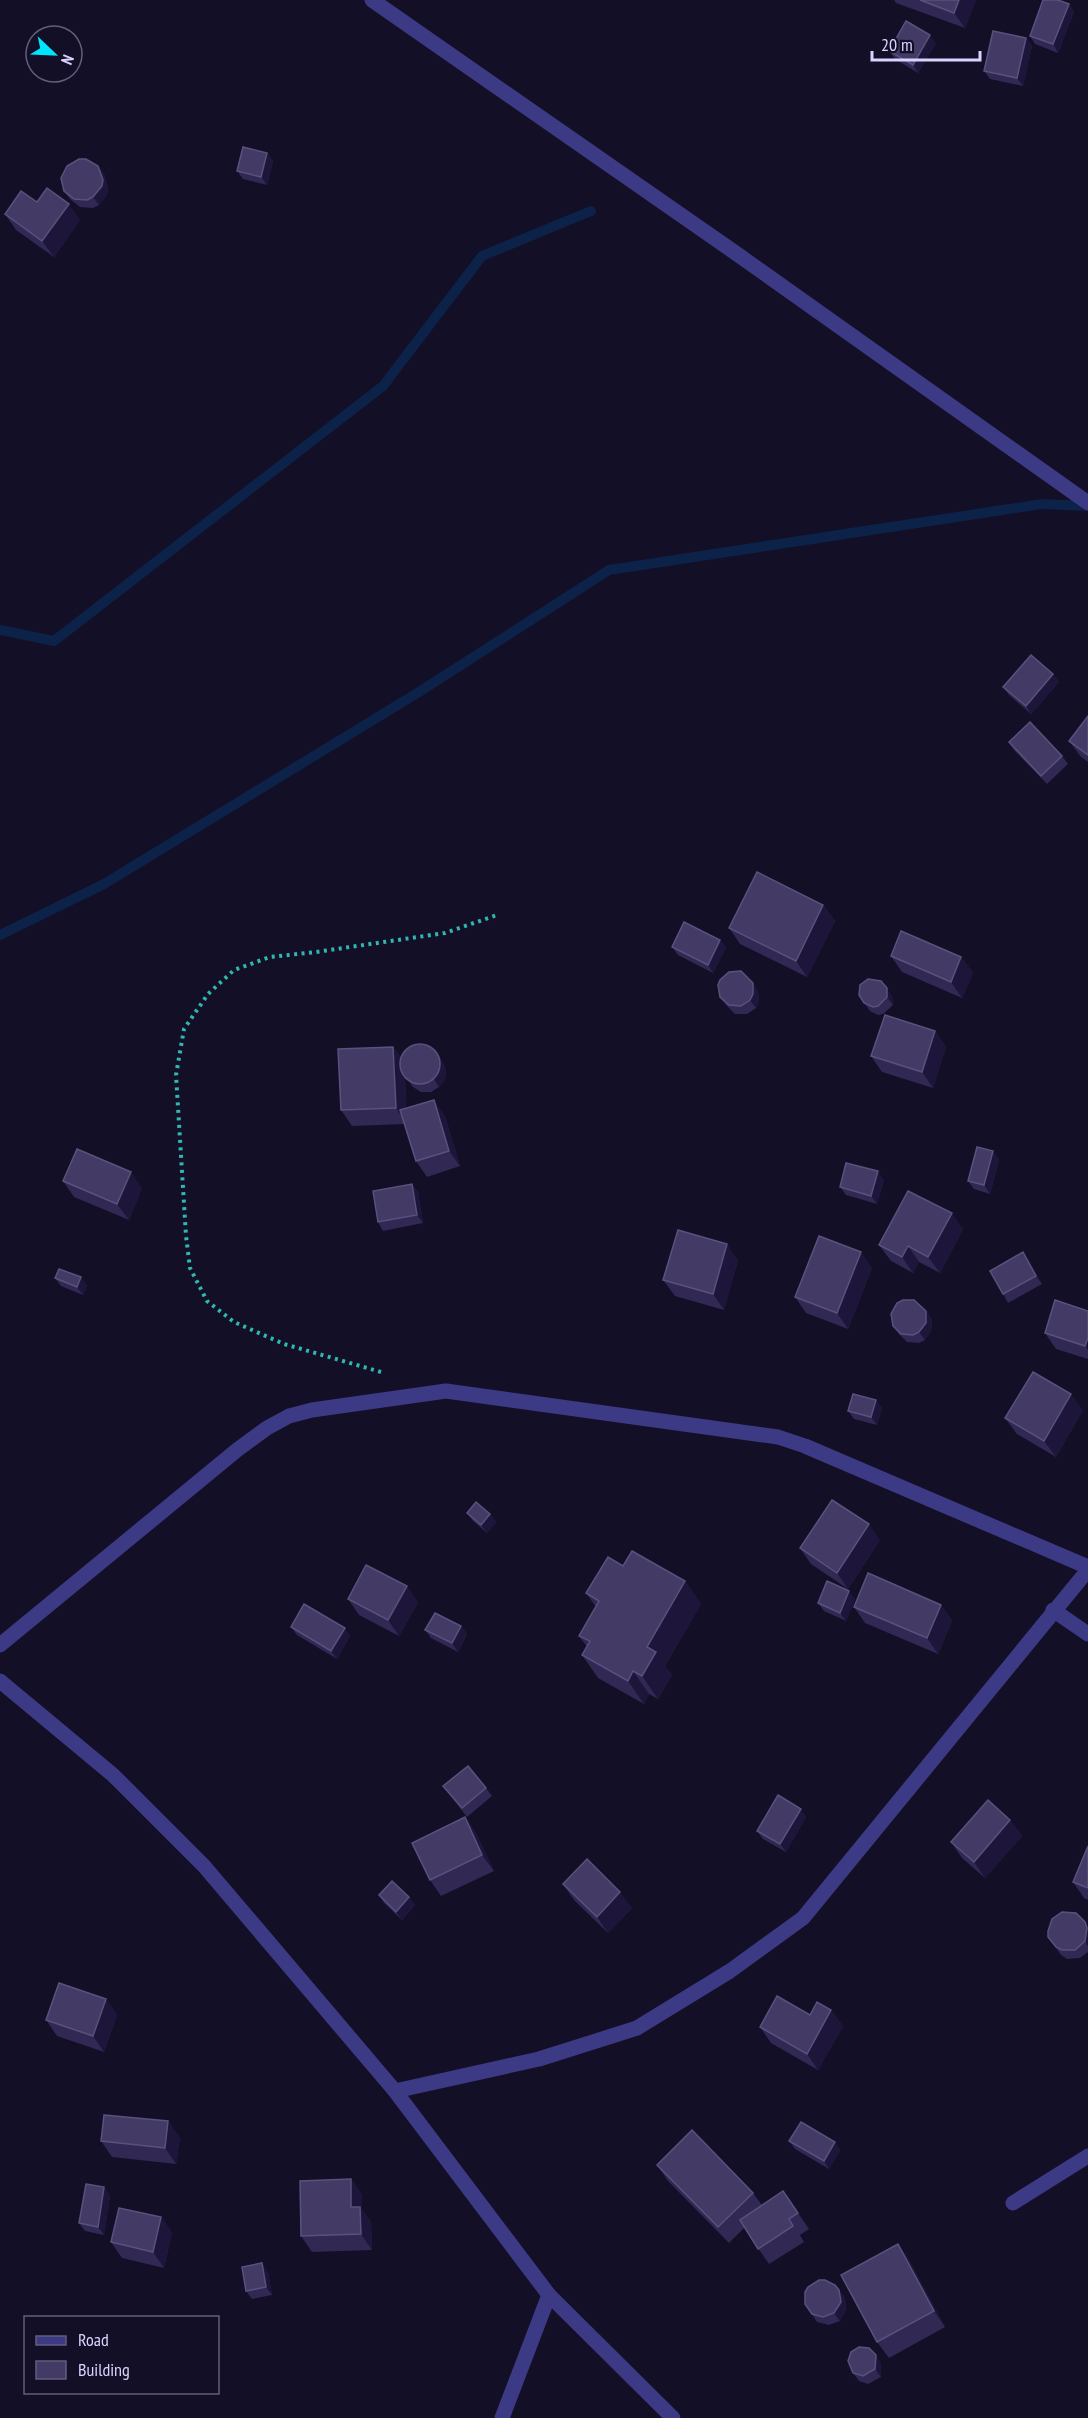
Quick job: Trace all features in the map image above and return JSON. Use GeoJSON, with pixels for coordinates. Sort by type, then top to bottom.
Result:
{"type":"FeatureCollection","features":[{"type":"Feature","properties":{"kind":"street"},"geometry":{"type":"LineString","coordinates":[[372,0],[728,247],[1088,503]]}},
{"type":"Feature","properties":{"kind":"street"},"geometry":{"type":"LineString","coordinates":[[1070,491],[1088,491]]}},
{"type":"Feature","properties":{"kind":"street"},"geometry":{"type":"LineString","coordinates":[[0,1645],[237,1450],[267,1428],[290,1416],[312,1410],[446,1390],[778,1437],[806,1446],[1088,1568],[803,1917],[730,1971],[637,2028],[539,2059],[395,2091]]}},
{"type":"Feature","properties":{"kind":"street"},"geometry":{"type":"LineString","coordinates":[[1053,1610],[1088,1634]]}},
{"type":"Feature","properties":{"kind":"street"},"geometry":{"type":"LineString","coordinates":[[0,1681],[113,1775],[204,1866],[395,2091],[549,2295],[673,2418]]}},
{"type":"Feature","properties":{"kind":"street"},"geometry":{"type":"LineString","coordinates":[[1013,2203],[1088,2156]]}},
{"type":"Feature","properties":{"kind":"street"},"geometry":{"type":"LineString","coordinates":[[502,2418],[549,2295]]}},
{"type":"Feature","properties":{"kind":"path"},"geometry":{"type":"LineString","coordinates":[[392,1375],[284,1344],[234,1322],[207,1301],[190,1268],[186,1236],[176,1075],[184,1029],[208,994],[234,970],[270,957],[445,933],[497,915]]}},
{"type":"Feature","properties":{"kind":"building"},"geometry":{"type":"Polygon","coordinates":[[[920,0],[959,0],[954,13],[920,0]]]}},
{"type":"Feature","properties":{"kind":"building"},"geometry":{"type":"Polygon","coordinates":[[[1043,0],[1058,0],[1069,4],[1053,44],[1030,36],[1043,0]]]}},
{"type":"Feature","properties":{"kind":"building"},"geometry":{"type":"Polygon","coordinates":[[[906,21],[930,35],[913,65],[889,51],[906,21]]]}},
{"type":"Feature","properties":{"kind":"building"},"geometry":{"type":"Polygon","coordinates":[[[993,31],[1026,38],[1017,78],[984,71],[993,31]]]}},
{"type":"Feature","properties":{"kind":"building"},"geometry":{"type":"Polygon","coordinates":[[[243,147],[267,153],[261,177],[237,171],[243,147]]]}},
{"type":"Feature","properties":{"kind":"building"},"geometry":{"type":"Polygon","coordinates":[[[79,159],[86,159],[98,166],[103,180],[102,186],[93,197],[87,200],[74,199],[64,191],[61,178],[67,166],[79,159]]]}},
{"type":"Feature","properties":{"kind":"building"},"geometry":{"type":"Polygon","coordinates":[[[47,188],[69,204],[42,241],[5,214],[21,191],[37,202],[47,188]]]}},
{"type":"Feature","properties":{"kind":"building"},"geometry":{"type":"Polygon","coordinates":[[[1031,655],[1053,674],[1026,706],[1003,687],[1031,655]]]}},
{"type":"Feature","properties":{"kind":"building"},"geometry":{"type":"Polygon","coordinates":[[[1088,716],[1088,755],[1069,741],[1088,716]]]}},
{"type":"Feature","properties":{"kind":"building"},"geometry":{"type":"Polygon","coordinates":[[[1030,722],[1062,756],[1041,776],[1009,742],[1030,722]]]}},
{"type":"Feature","properties":{"kind":"building"},"geometry":{"type":"Polygon","coordinates":[[[757,872],[823,905],[796,961],[729,928],[757,872]]]}},
{"type":"Feature","properties":{"kind":"building"},"geometry":{"type":"Polygon","coordinates":[[[684,922],[720,940],[708,965],[672,947],[684,922]]]}},
{"type":"Feature","properties":{"kind":"building"},"geometry":{"type":"Polygon","coordinates":[[[901,931],[961,957],[951,982],[891,956],[901,931]]]}},
{"type":"Feature","properties":{"kind":"building"},"geometry":{"type":"Polygon","coordinates":[[[741,971],[753,983],[753,994],[750,1000],[741,1006],[729,1005],[720,997],[718,985],[729,972],[741,971]]]}},
{"type":"Feature","properties":{"kind":"building"},"geometry":{"type":"Polygon","coordinates":[[[868,979],[881,981],[887,988],[887,997],[878,1006],[873,1007],[864,1003],[859,995],[860,985],[868,979]]]}},
{"type":"Feature","properties":{"kind":"building"},"geometry":{"type":"Polygon","coordinates":[[[885,1015],[935,1031],[922,1072],[871,1056],[885,1015]]]}},
{"type":"Feature","properties":{"kind":"building"},"geometry":{"type":"Polygon","coordinates":[[[420,1044],[434,1050],[440,1064],[434,1078],[420,1084],[406,1078],[400,1064],[406,1050],[420,1044]]]}},
{"type":"Feature","properties":{"kind":"building"},"geometry":{"type":"Polygon","coordinates":[[[393,1047],[396,1108],[341,1110],[338,1049],[393,1047]]]}},
{"type":"Feature","properties":{"kind":"building"},"geometry":{"type":"Polygon","coordinates":[[[434,1100],[449,1151],[416,1161],[400,1110],[434,1100]]]}},
{"type":"Feature","properties":{"kind":"building"},"geometry":{"type":"Polygon","coordinates":[[[977,1147],[993,1151],[984,1185],[968,1181],[977,1147]]]}},
{"type":"Feature","properties":{"kind":"building"},"geometry":{"type":"Polygon","coordinates":[[[77,1149],[131,1172],[117,1204],[63,1181],[77,1149]]]}},
{"type":"Feature","properties":{"kind":"building"},"geometry":{"type":"Polygon","coordinates":[[[846,1163],[878,1171],[871,1196],[840,1187],[846,1163]]]}},
{"type":"Feature","properties":{"kind":"building"},"geometry":{"type":"Polygon","coordinates":[[[412,1184],[417,1215],[378,1222],[373,1191],[412,1184]]]}},
{"type":"Feature","properties":{"kind":"building"},"geometry":{"type":"Polygon","coordinates":[[[908,1191],[952,1213],[928,1257],[908,1246],[902,1257],[879,1245],[908,1191]]]}},
{"type":"Feature","properties":{"kind":"building"},"geometry":{"type":"Polygon","coordinates":[[[678,1230],[727,1244],[713,1294],[663,1280],[678,1230]]]}},
{"type":"Feature","properties":{"kind":"building"},"geometry":{"type":"Polygon","coordinates":[[[819,1236],[861,1252],[837,1313],[795,1297],[819,1236]]]}},
{"type":"Feature","properties":{"kind":"building"},"geometry":{"type":"Polygon","coordinates":[[[1023,1252],[1036,1276],[1003,1294],[990,1271],[1023,1252]]]}},
{"type":"Feature","properties":{"kind":"building"},"geometry":{"type":"Polygon","coordinates":[[[59,1269],[81,1277],[77,1287],[55,1278],[59,1269]]]}},
{"type":"Feature","properties":{"kind":"building"},"geometry":{"type":"Polygon","coordinates":[[[903,1300],[914,1300],[926,1311],[926,1323],[919,1332],[913,1335],[901,1334],[893,1326],[891,1314],[897,1303],[903,1300]]]}},
{"type":"Feature","properties":{"kind":"building"},"geometry":{"type":"Polygon","coordinates":[[[1055,1300],[1088,1311],[1088,1338],[1085,1346],[1045,1333],[1055,1300]]]}},
{"type":"Feature","properties":{"kind":"building"},"geometry":{"type":"Polygon","coordinates":[[[1033,1372],[1071,1394],[1044,1441],[1005,1418],[1033,1372]]]}},
{"type":"Feature","properties":{"kind":"building"},"geometry":{"type":"Polygon","coordinates":[[[853,1394],[876,1400],[871,1417],[848,1411],[853,1394]]]}},
{"type":"Feature","properties":{"kind":"building"},"geometry":{"type":"Polygon","coordinates":[[[832,1500],[869,1524],[837,1573],[800,1548],[832,1500]]]}},
{"type":"Feature","properties":{"kind":"building"},"geometry":{"type":"Polygon","coordinates":[[[476,1502],[490,1514],[481,1525],[467,1513],[476,1502]]]}},
{"type":"Feature","properties":{"kind":"building"},"geometry":{"type":"Polygon","coordinates":[[[632,1551],[685,1581],[647,1647],[656,1652],[642,1676],[633,1671],[628,1681],[582,1655],[590,1641],[579,1636],[599,1601],[586,1593],[608,1557],[623,1566],[632,1551]]]}},
{"type":"Feature","properties":{"kind":"building"},"geometry":{"type":"Polygon","coordinates":[[[366,1565],[407,1586],[388,1620],[348,1599],[366,1565]]]}},
{"type":"Feature","properties":{"kind":"building"},"geometry":{"type":"Polygon","coordinates":[[[868,1573],[941,1605],[927,1638],[854,1607],[868,1573]]]}},
{"type":"Feature","properties":{"kind":"building"},"geometry":{"type":"Polygon","coordinates":[[[827,1581],[849,1591],[840,1613],[818,1603],[827,1581]]]}},
{"type":"Feature","properties":{"kind":"building"},"geometry":{"type":"Polygon","coordinates":[[[304,1604],[345,1628],[331,1651],[291,1627],[304,1604]]]}},
{"type":"Feature","properties":{"kind":"building"},"geometry":{"type":"Polygon","coordinates":[[[435,1613],[461,1626],[452,1643],[425,1630],[435,1613]]]}},
{"type":"Feature","properties":{"kind":"building"},"geometry":{"type":"Polygon","coordinates":[[[468,1766],[486,1788],[462,1808],[443,1786],[468,1766]]]}},
{"type":"Feature","properties":{"kind":"building"},"geometry":{"type":"Polygon","coordinates":[[[778,1795],[801,1809],[780,1844],[757,1831],[778,1795]]]}},
{"type":"Feature","properties":{"kind":"building"},"geometry":{"type":"Polygon","coordinates":[[[988,1800],[1010,1820],[974,1862],[951,1842],[988,1800]]]}},
{"type":"Feature","properties":{"kind":"building"},"geometry":{"type":"Polygon","coordinates":[[[465,1817],[482,1855],[430,1880],[412,1843],[465,1817]]]}},
{"type":"Feature","properties":{"kind":"building"},"geometry":{"type":"Polygon","coordinates":[[[1088,1846],[1088,1888],[1073,1882],[1088,1846]]]}},
{"type":"Feature","properties":{"kind":"building"},"geometry":{"type":"Polygon","coordinates":[[[587,1859],[620,1892],[597,1917],[563,1884],[587,1859]]]}},
{"type":"Feature","properties":{"kind":"building"},"geometry":{"type":"Polygon","coordinates":[[[392,1881],[409,1897],[396,1912],[379,1895],[392,1881]]]}},
{"type":"Feature","properties":{"kind":"building"},"geometry":{"type":"Polygon","coordinates":[[[1062,1912],[1076,1913],[1085,1922],[1087,1928],[1085,1941],[1075,1950],[1062,1950],[1056,1947],[1048,1937],[1052,1919],[1062,1912]]]}},
{"type":"Feature","properties":{"kind":"building"},"geometry":{"type":"Polygon","coordinates":[[[59,1983],[106,1999],[93,2036],[46,2020],[59,1983]]]}},
{"type":"Feature","properties":{"kind":"building"},"geometry":{"type":"Polygon","coordinates":[[[777,1996],[810,2015],[817,2002],[831,2010],[807,2054],[760,2027],[777,1996]]]}},
{"type":"Feature","properties":{"kind":"building"},"geometry":{"type":"Polygon","coordinates":[[[104,2115],[168,2121],[165,2148],[101,2141],[104,2115]]]}},
{"type":"Feature","properties":{"kind":"building"},"geometry":{"type":"Polygon","coordinates":[[[801,2122],[835,2142],[824,2161],[789,2141],[801,2122]]]}},
{"type":"Feature","properties":{"kind":"building"},"geometry":{"type":"Polygon","coordinates":[[[692,2130],[753,2193],[718,2227],[657,2165],[692,2130]]]}},
{"type":"Feature","properties":{"kind":"building"},"geometry":{"type":"Polygon","coordinates":[[[351,2179],[351,2207],[360,2207],[361,2234],[301,2236],[300,2181],[351,2179]]]}},
{"type":"Feature","properties":{"kind":"building"},"geometry":{"type":"Polygon","coordinates":[[[86,2184],[104,2187],[98,2227],[79,2223],[86,2184]]]}},
{"type":"Feature","properties":{"kind":"building"},"geometry":{"type":"Polygon","coordinates":[[[783,2191],[798,2213],[789,2219],[793,2226],[758,2249],[740,2220],[783,2191]]]}},
{"type":"Feature","properties":{"kind":"building"},"geometry":{"type":"Polygon","coordinates":[[[119,2208],[161,2217],[153,2252],[111,2242],[119,2208]]]}},
{"type":"Feature","properties":{"kind":"building"},"geometry":{"type":"Polygon","coordinates":[[[898,2244],[934,2311],[877,2342],[841,2275],[898,2244]]]}},
{"type":"Feature","properties":{"kind":"building"},"geometry":{"type":"Polygon","coordinates":[[[262,2263],[266,2287],[246,2291],[242,2267],[262,2263]]]}},
{"type":"Feature","properties":{"kind":"building"},"geometry":{"type":"Polygon","coordinates":[[[819,2280],[835,2285],[839,2290],[841,2302],[834,2313],[823,2317],[812,2314],[805,2304],[805,2292],[808,2287],[819,2280]]]}},
{"type":"Feature","properties":{"kind":"building"},"geometry":{"type":"Polygon","coordinates":[[[859,2347],[869,2348],[876,2355],[875,2369],[863,2376],[853,2373],[848,2361],[851,2352],[859,2347]]]}},
{"type":"Feature","properties":{"kind":"waterway"},"geometry":{"type":"LineString","coordinates":[[0,630],[54,641],[383,386],[482,256],[591,211]]}},
{"type":"Feature","properties":{"kind":"waterway"},"geometry":{"type":"LineString","coordinates":[[0,935],[104,884],[419,692],[609,570],[1042,504],[1088,506]]}}]}
